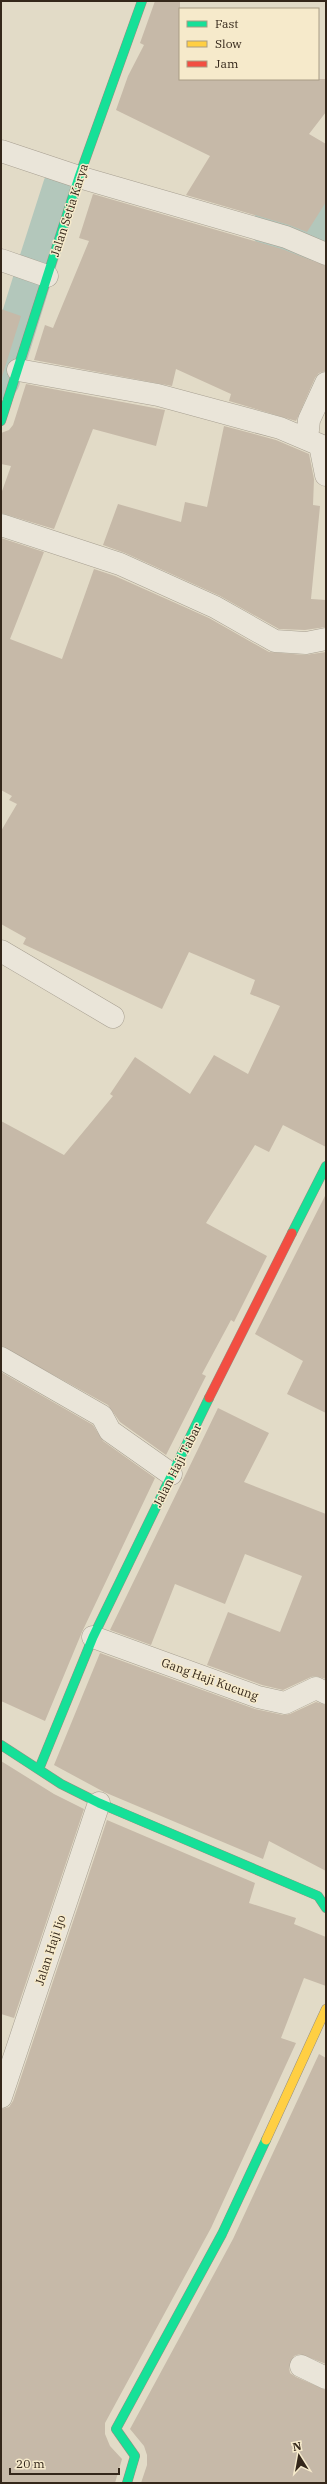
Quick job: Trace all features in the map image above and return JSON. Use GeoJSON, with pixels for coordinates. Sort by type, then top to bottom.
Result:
{"type":"FeatureCollection","features":[{"type":"Feature","properties":{"kind":"street","name":"Jalan Setia Karya"},"geometry":{"type":"LineString","coordinates":[[1,421],[79,177],[142,1]]}},
{"type":"Feature","properties":{"kind":"street"},"geometry":{"type":"LineString","coordinates":[[1,151],[79,177],[286,237],[326,254]]}},
{"type":"Feature","properties":{"kind":"street"},"geometry":{"type":"LineString","coordinates":[[1,260],[47,276]]}},
{"type":"Feature","properties":{"kind":"street"},"geometry":{"type":"LineString","coordinates":[[18,370],[158,395],[245,420],[280,428],[320,445],[326,475]]}},
{"type":"Feature","properties":{"kind":"street"},"geometry":{"type":"LineString","coordinates":[[307,439],[309,420],[326,383]]}},
{"type":"Feature","properties":{"kind":"street"},"geometry":{"type":"LineString","coordinates":[[1,525],[42,537],[120,564],[215,607],[275,641],[306,642],[326,639]]}},
{"type":"Feature","properties":{"kind":"street"},"geometry":{"type":"LineString","coordinates":[[1,951],[113,1017]]}},
{"type":"Feature","properties":{"kind":"street","name":"Jalan Haji Tabar"},"geometry":{"type":"LineString","coordinates":[[39,1769],[93,1637],[171,1474],[324,1176]]}},
{"type":"Feature","properties":{"kind":"street"},"geometry":{"type":"LineString","coordinates":[[1,1358],[102,1416],[110,1431],[171,1474]]}},
{"type":"Feature","properties":{"kind":"street","name":"Gang Haji Kucung"},"geometry":{"type":"LineString","coordinates":[[93,1637],[258,1697],[285,1703],[316,1688],[326,1693]]}},
{"type":"Feature","properties":{"kind":"street"},"geometry":{"type":"LineString","coordinates":[[1,1745],[61,1784],[99,1802],[318,1896],[326,1908]]}},
{"type":"Feature","properties":{"kind":"street","name":"Jalan Haji Ijo"},"geometry":{"type":"LineString","coordinates":[[1,2097],[99,1802]]}},
{"type":"Feature","properties":{"kind":"street"},"geometry":{"type":"LineString","coordinates":[[127,2483],[136,2464],[135,2453],[119,2436],[116,2429],[222,2234],[326,2010]]}},
{"type":"Feature","properties":{"kind":"street"},"geometry":{"type":"LineString","coordinates":[[301,2366],[326,2378]]}},
{"type":"Feature","properties":{"kind":"building"},"geometry":{"type":"Polygon","coordinates":[[[155,1],[180,1],[179,80],[326,79],[326,112],[309,134],[326,144],[326,202],[307,232],[289,225],[186,195],[210,156],[116,110],[128,76],[144,45],[140,43],[155,1]]]}},
{"type":"Feature","properties":{"kind":"building"},"geometry":{"type":"Polygon","coordinates":[[[93,194],[282,249],[326,266],[326,371],[319,373],[315,378],[296,421],[229,401],[231,394],[176,369],[172,386],[34,360],[45,325],[53,328],[89,241],[79,238],[93,194]]]}},
{"type":"Feature","properties":{"kind":"building"},"geometry":{"type":"Polygon","coordinates":[[[1,309],[21,316],[1,380],[1,309]]]}},
{"type":"Feature","properties":{"kind":"building"},"geometry":{"type":"Polygon","coordinates":[[[26,384],[165,410],[156,446],[93,429],[54,529],[1,513],[1,494],[11,466],[1,464],[1,433],[9,430],[13,425],[26,384]]]}},
{"type":"Feature","properties":{"kind":"building"},"geometry":{"type":"Polygon","coordinates":[[[224,426],[276,440],[309,454],[314,479],[313,505],[320,506],[311,599],[326,600],[326,627],[305,630],[279,629],[220,596],[125,553],[103,545],[118,504],[181,522],[185,502],[207,507],[224,426]]]}},
{"type":"Feature","properties":{"kind":"building"},"geometry":{"type":"Polygon","coordinates":[[[1,538],[44,552],[10,639],[62,659],[94,569],[115,576],[209,618],[269,652],[305,655],[326,652],[326,1147],[283,1125],[269,1152],[255,1145],[206,1223],[267,1256],[234,1322],[231,1320],[202,1374],[206,1376],[166,1455],[120,1422],[108,1405],[1,1346],[1,1121],[64,1155],[113,1096],[110,1094],[135,1057],[190,1094],[214,1055],[248,1074],[280,1006],[250,994],[255,980],[189,952],[162,1009],[23,944],[26,938],[1,924],[1,831],[17,804],[9,800],[12,796],[1,790],[1,538]]]}},
{"type":"Feature","properties":{"kind":"building"},"geometry":{"type":"Polygon","coordinates":[[[326,1194],[326,1413],[287,1394],[303,1361],[255,1334],[326,1194]]]}},
{"type":"Feature","properties":{"kind":"building"},"geometry":{"type":"Polygon","coordinates":[[[1,1372],[93,1425],[103,1441],[155,1478],[82,1632],[45,1721],[1,1701],[1,1372]]]}},
{"type":"Feature","properties":{"kind":"building"},"geometry":{"type":"Polygon","coordinates":[[[218,1408],[269,1433],[244,1482],[326,1514],[326,1679],[316,1676],[311,1677],[283,1690],[262,1685],[207,1665],[228,1612],[280,1632],[302,1576],[245,1554],[225,1604],[175,1584],[151,1645],[110,1630],[218,1408]]]}},
{"type":"Feature","properties":{"kind":"building"},"geometry":{"type":"Polygon","coordinates":[[[100,1653],[255,1709],[283,1715],[290,1714],[316,1702],[326,1705],[326,1871],[269,1841],[263,1859],[104,1792],[54,1765],[100,1653]]]}},
{"type":"Feature","properties":{"kind":"building"},"geometry":{"type":"Polygon","coordinates":[[[1,1761],[54,1794],[84,1809],[14,2018],[1,2014],[1,1761]]]}},
{"type":"Feature","properties":{"kind":"building"},"geometry":{"type":"Polygon","coordinates":[[[107,1820],[255,1883],[249,1903],[296,1918],[294,1924],[326,1937],[326,1986],[304,1978],[281,2038],[296,2043],[211,2228],[105,2423],[105,2434],[110,2446],[122,2459],[115,2483],[1,2483],[1,2109],[9,2107],[13,2101],[107,1820]]]}},
{"type":"Feature","properties":{"kind":"building"},"geometry":{"type":"Polygon","coordinates":[[[319,2054],[326,2058],[326,2364],[300,2354],[294,2356],[289,2367],[290,2373],[296,2377],[326,2390],[326,2483],[141,2483],[147,2465],[147,2455],[144,2446],[130,2429],[233,2239],[319,2054]]]}},
{"type":"Feature","properties":{"kind":"waterway"},"geometry":{"type":"LineString","coordinates":[[38,261],[62,186]]}},
{"type":"Feature","properties":{"kind":"waterway"},"geometry":{"type":"LineString","coordinates":[[269,228],[316,242],[326,222]]}},
{"type":"Feature","properties":{"kind":"waterway"},"geometry":{"type":"LineString","coordinates":[[1,380],[32,280]]}},
{"type":"Feature","properties":{"kind":"traffic: fast"},"geometry":{"type":"LineString","coordinates":[[1,421],[79,177],[142,1]]}},
{"type":"Feature","properties":{"kind":"traffic: fast"},"geometry":{"type":"LineString","coordinates":[[292,1233],[326,1166]]}},
{"type":"Feature","properties":{"kind":"traffic: fast"},"geometry":{"type":"LineString","coordinates":[[39,1769],[93,1637],[209,1398]]}},
{"type":"Feature","properties":{"kind":"traffic: fast"},"geometry":{"type":"LineString","coordinates":[[1,1745],[61,1784],[99,1803],[318,1896],[326,1908]]}},
{"type":"Feature","properties":{"kind":"traffic: fast"},"geometry":{"type":"LineString","coordinates":[[127,2483],[135,2456],[116,2429],[222,2234],[266,2140]]}},
{"type":"Feature","properties":{"kind":"traffic: slow"},"geometry":{"type":"LineString","coordinates":[[266,2140],[326,2009]]}},
{"type":"Feature","properties":{"kind":"traffic: jam"},"geometry":{"type":"LineString","coordinates":[[209,1398],[292,1233]]}}]}
